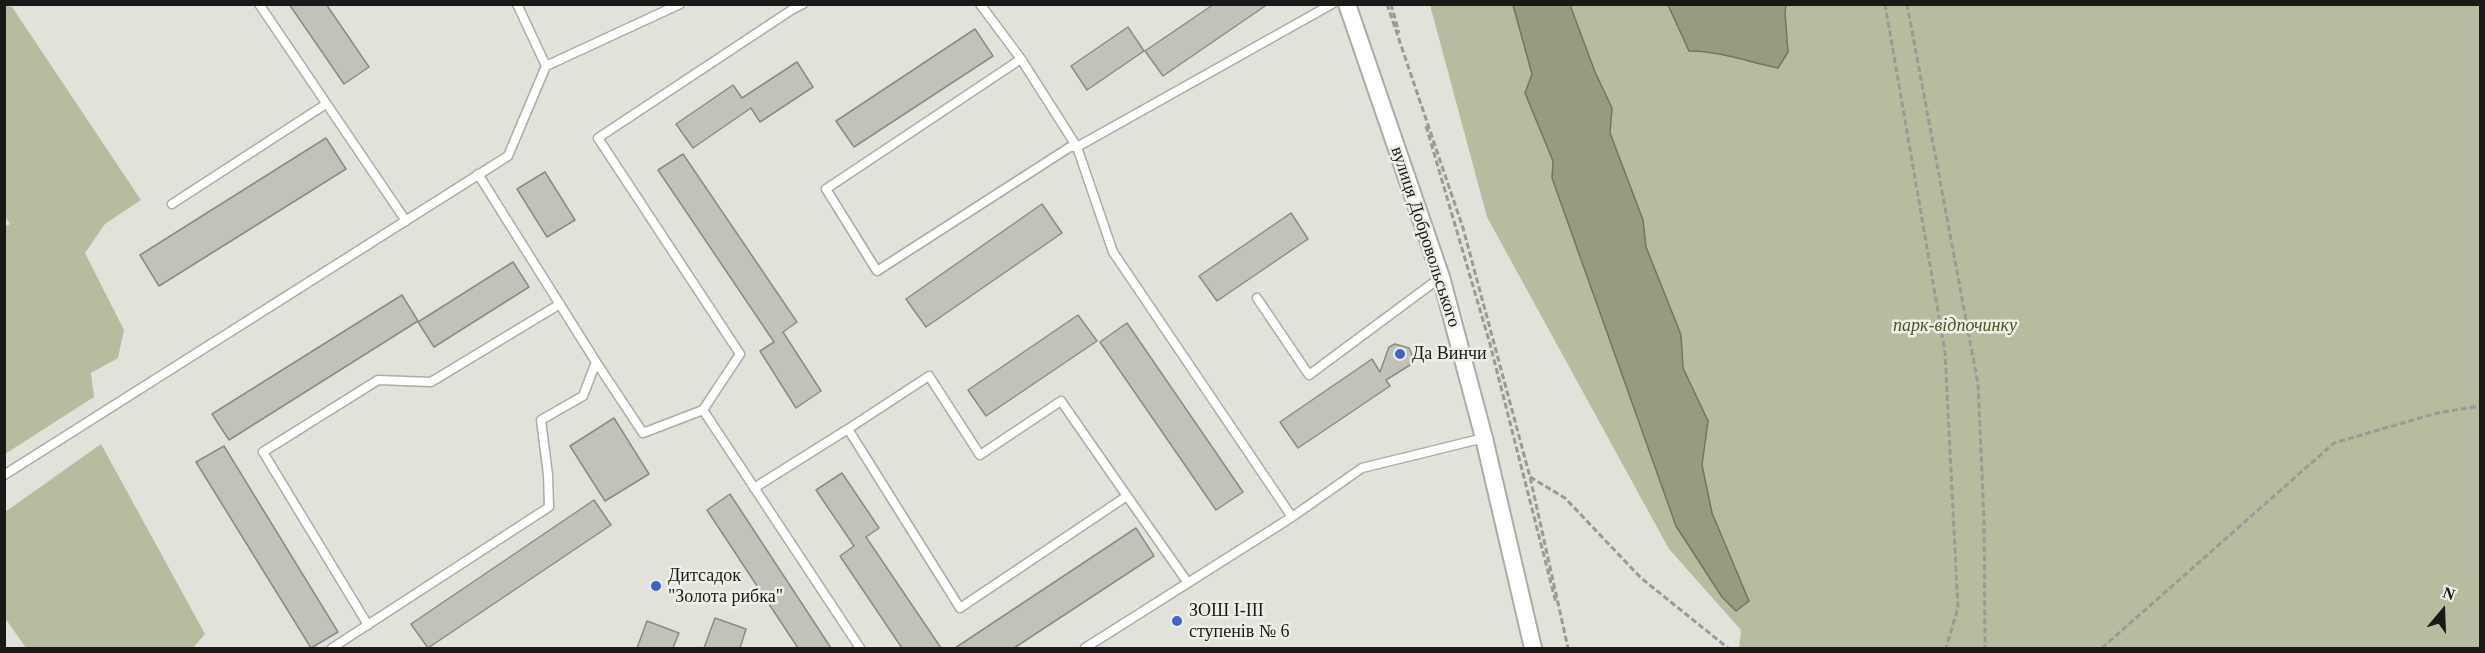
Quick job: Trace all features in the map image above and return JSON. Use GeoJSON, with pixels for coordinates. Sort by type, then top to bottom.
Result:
{"type":"FeatureCollection","features":[{"type":"Feature","properties":{"kind":"street","name":"вулиця Добровольського"},"geometry":{"type":"LineString","coordinates":[[1347,4],[1441,277],[1484,438],[1533,648]]}},
{"type":"Feature","properties":{"kind":"lane"},"geometry":{"type":"LineString","coordinates":[[259,4],[406,221]]}},
{"type":"Feature","properties":{"kind":"lane"},"geometry":{"type":"LineString","coordinates":[[517,4],[546,66]]}},
{"type":"Feature","properties":{"kind":"lane"},"geometry":{"type":"LineString","coordinates":[[4,475],[508,156],[546,66],[680,4]]}},
{"type":"Feature","properties":{"kind":"lane"},"geometry":{"type":"LineString","coordinates":[[478,174],[596,362],[643,432],[703,410],[740,354],[598,138],[803,4]]}},
{"type":"Feature","properties":{"kind":"lane"},"geometry":{"type":"LineString","coordinates":[[980,4],[1021,59],[1077,147],[1113,252],[1292,517]]}},
{"type":"Feature","properties":{"kind":"lane"},"geometry":{"type":"LineString","coordinates":[[1021,59],[826,189],[877,271],[1070,147],[1077,147],[1332,4]]}},
{"type":"Feature","properties":{"kind":"lane"},"geometry":{"type":"LineString","coordinates":[[172,204],[326,104]]}},
{"type":"Feature","properties":{"kind":"lane"},"geometry":{"type":"LineString","coordinates":[[1257,298],[1309,375],[1441,277]]}},
{"type":"Feature","properties":{"kind":"lane"},"geometry":{"type":"LineString","coordinates":[[368,625],[263,452],[378,380],[431,382],[560,304]]}},
{"type":"Feature","properties":{"kind":"lane"},"geometry":{"type":"LineString","coordinates":[[332,648],[549,507],[548,475],[541,420],[583,396],[596,362]]}},
{"type":"Feature","properties":{"kind":"lane"},"geometry":{"type":"LineString","coordinates":[[754,488],[928,376],[980,455],[1061,401],[1188,583]]}},
{"type":"Feature","properties":{"kind":"lane"},"geometry":{"type":"LineString","coordinates":[[703,410],[860,648]]}},
{"type":"Feature","properties":{"kind":"lane"},"geometry":{"type":"LineString","coordinates":[[848,429],[960,608],[1127,496]]}},
{"type":"Feature","properties":{"kind":"lane"},"geometry":{"type":"LineString","coordinates":[[1085,648],[1292,517],[1362,468],[1484,438]]}},
{"type":"Feature","properties":{"kind":"path"},"geometry":{"type":"LineString","coordinates":[[1389,4],[1463,228],[1530,477],[1568,648]]}},
{"type":"Feature","properties":{"kind":"path"},"geometry":{"type":"LineString","coordinates":[[1885,4],[1945,352],[1958,608],[1946,648]]}},
{"type":"Feature","properties":{"kind":"path"},"geometry":{"type":"LineString","coordinates":[[1907,4],[1978,384],[1984,520],[1985,648]]}},
{"type":"Feature","properties":{"kind":"path"},"geometry":{"type":"LineString","coordinates":[[1413,80],[1490,344],[1568,648]]}},
{"type":"Feature","properties":{"kind":"path"},"geometry":{"type":"LineString","coordinates":[[2102,648],[2334,443],[2437,413],[2481,406]]}},
{"type":"Feature","properties":{"kind":"path"},"geometry":{"type":"LineString","coordinates":[[1530,477],[1565,498],[1641,578],[1728,648]]}},
{"type":"Feature","properties":{"kind":"green space","name":"парк-відпочинку"},"geometry":{"type":"Polygon","coordinates":[[[1430,5],[2480,5],[2480,648],[1739,648],[1741,630],[1669,549],[1487,217],[1430,5]]]}},
{"type":"Feature","properties":{"kind":"green space"},"geometry":{"type":"Polygon","coordinates":[[[5,6],[12,7],[141,200],[105,224],[85,253],[124,330],[118,358],[91,373],[94,397],[5,454],[4,227],[10,224],[4,215],[5,6]]]}},
{"type":"Feature","properties":{"kind":"green space"},"geometry":{"type":"Polygon","coordinates":[[[101,444],[205,634],[193,648],[26,648],[5,618],[5,512],[101,444]]]}},
{"type":"Feature","properties":{"kind":"shaded area"},"geometry":{"type":"Polygon","coordinates":[[[1513,5],[1570,5],[1595,72],[1612,108],[1610,133],[1643,220],[1646,247],[1681,335],[1683,368],[1708,421],[1702,465],[1712,513],[1749,601],[1736,611],[1722,597],[1676,526],[1552,178],[1553,161],[1525,93],[1532,74],[1513,5]]]}},
{"type":"Feature","properties":{"kind":"shaded area"},"geometry":{"type":"Polygon","coordinates":[[[1668,5],[1786,5],[1788,52],[1778,68],[1723,55],[1689,51],[1668,5]]]}},
{"type":"Feature","properties":{"kind":"building"},"geometry":{"type":"Polygon","coordinates":[[[289,4],[326,4],[369,67],[344,84],[289,4]]]}},
{"type":"Feature","properties":{"kind":"building"},"geometry":{"type":"Polygon","coordinates":[[[1214,4],[1268,4],[1163,76],[1145,51],[1214,4]]]}},
{"type":"Feature","properties":{"kind":"building"},"geometry":{"type":"Polygon","coordinates":[[[1128,27],[1144,51],[1087,90],[1071,66],[1128,27]]]}},
{"type":"Feature","properties":{"kind":"building"},"geometry":{"type":"Polygon","coordinates":[[[975,29],[993,56],[854,147],[836,121],[975,29]]]}},
{"type":"Feature","properties":{"kind":"building"},"geometry":{"type":"Polygon","coordinates":[[[797,62],[813,87],[760,122],[751,108],[693,148],[676,124],[733,85],[742,98],[797,62]]]}},
{"type":"Feature","properties":{"kind":"building"},"geometry":{"type":"Polygon","coordinates":[[[326,138],[346,169],[159,286],[140,255],[326,138]]]}},
{"type":"Feature","properties":{"kind":"building"},"geometry":{"type":"Polygon","coordinates":[[[683,154],[797,322],[783,332],[821,391],[796,408],[760,351],[774,342],[658,170],[683,154]]]}},
{"type":"Feature","properties":{"kind":"building"},"geometry":{"type":"Polygon","coordinates":[[[545,172],[575,220],[547,237],[517,189],[545,172]]]}},
{"type":"Feature","properties":{"kind":"building"},"geometry":{"type":"Polygon","coordinates":[[[1042,204],[1062,233],[926,327],[906,299],[1042,204]]]}},
{"type":"Feature","properties":{"kind":"building"},"geometry":{"type":"Polygon","coordinates":[[[1291,213],[1308,239],[1217,301],[1199,276],[1291,213]]]}},
{"type":"Feature","properties":{"kind":"building"},"geometry":{"type":"Polygon","coordinates":[[[513,262],[529,287],[434,347],[418,322],[513,262]]]}},
{"type":"Feature","properties":{"kind":"building"},"geometry":{"type":"Polygon","coordinates":[[[402,295],[418,321],[229,440],[212,414],[402,295]]]}},
{"type":"Feature","properties":{"kind":"building"},"geometry":{"type":"Polygon","coordinates":[[[1078,315],[1097,341],[986,416],[968,390],[1078,315]]]}},
{"type":"Feature","properties":{"kind":"building"},"geometry":{"type":"Polygon","coordinates":[[[1127,323],[1243,492],[1216,510],[1100,342],[1127,323]]]}},
{"type":"Feature","properties":{"kind":"building"},"geometry":{"type":"Polygon","coordinates":[[[1395,344],[1409,348],[1413,357],[1410,365],[1386,380],[1390,386],[1298,448],[1280,422],[1372,359],[1380,372],[1389,347],[1395,344]]]}},
{"type":"Feature","properties":{"kind":"building"},"geometry":{"type":"Polygon","coordinates":[[[614,418],[649,474],[605,501],[570,446],[614,418]]]}},
{"type":"Feature","properties":{"kind":"building"},"geometry":{"type":"Polygon","coordinates":[[[224,446],[338,632],[311,648],[196,462],[224,446]]]}},
{"type":"Feature","properties":{"kind":"building"},"geometry":{"type":"Polygon","coordinates":[[[842,473],[879,528],[866,537],[941,648],[902,648],[840,556],[854,546],[816,490],[842,473]]]}},
{"type":"Feature","properties":{"kind":"building"},"geometry":{"type":"Polygon","coordinates":[[[730,494],[831,648],[798,648],[707,510],[730,494]]]}},
{"type":"Feature","properties":{"kind":"building"},"geometry":{"type":"Polygon","coordinates":[[[594,500],[611,525],[428,648],[411,624],[594,500]]]}},
{"type":"Feature","properties":{"kind":"building"},"geometry":{"type":"Polygon","coordinates":[[[1136,528],[1154,556],[1014,648],[955,648],[1136,528]]]}},
{"type":"Feature","properties":{"kind":"building"},"geometry":{"type":"Polygon","coordinates":[[[715,618],[746,629],[740,648],[704,648],[715,618]]]}},
{"type":"Feature","properties":{"kind":"building"},"geometry":{"type":"Polygon","coordinates":[[[647,621],[679,633],[673,648],[637,648],[647,621]]]}},
{"type":"Feature","properties":{"kind":"place","name":"Да Винчи"},"geometry":{"type":"Point","coordinates":[1400,354]}},
{"type":"Feature","properties":{"kind":"place","name":"Дитсадок \"Золота рибка\""},"geometry":{"type":"Point","coordinates":[656,586]}},
{"type":"Feature","properties":{"kind":"place","name":"ЗОШ І-ІІІ ступенів № 6"},"geometry":{"type":"Point","coordinates":[1177,621]}}]}
